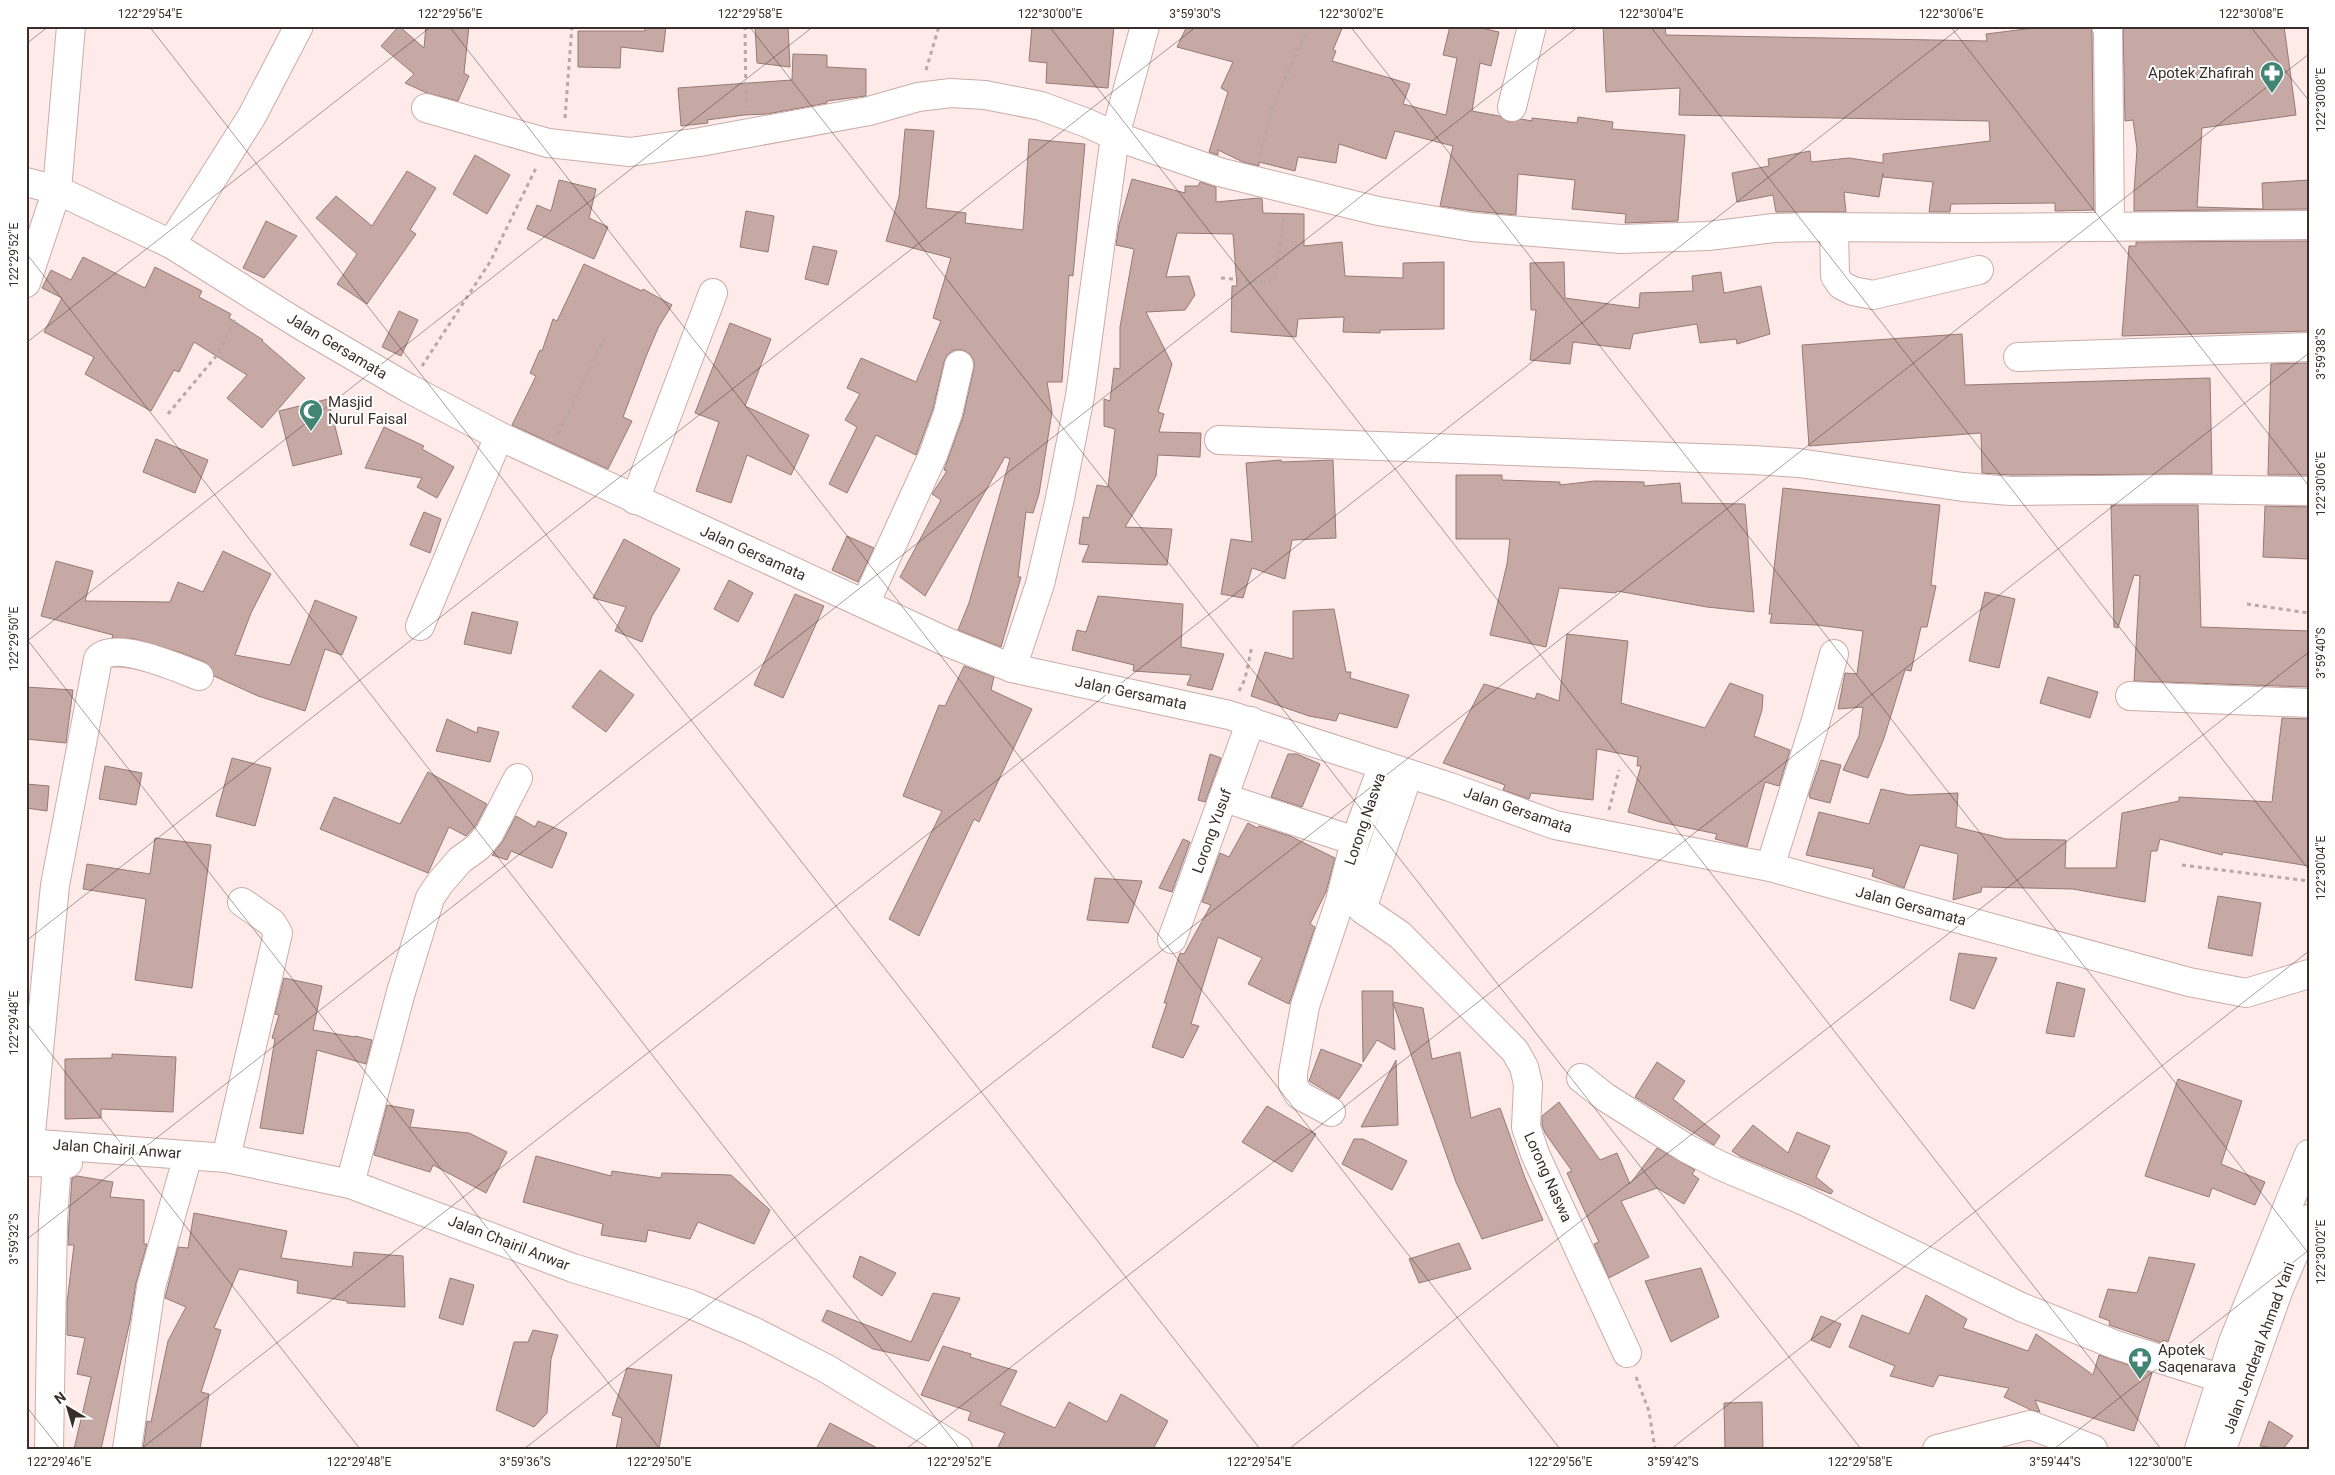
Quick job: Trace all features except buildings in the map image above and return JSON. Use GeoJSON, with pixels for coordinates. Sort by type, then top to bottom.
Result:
{"type":"FeatureCollection","features":[{"type":"Feature","properties":{"kind":"main road"},"geometry":{"type":"LineString","coordinates":[[26,283],[57,190],[71,26]]}},
{"type":"Feature","properties":{"kind":"main road"},"geometry":{"type":"LineString","coordinates":[[171,244],[252,116],[299,26]]}},
{"type":"Feature","properties":{"kind":"main road"},"geometry":{"type":"LineString","coordinates":[[1012,668],[1040,584],[1059,504],[1080,396],[1115,136],[1145,26]]}},
{"type":"Feature","properties":{"kind":"main road"},"geometry":{"type":"LineString","coordinates":[[1512,107],[1532,26]]}},
{"type":"Feature","properties":{"kind":"main road"},"geometry":{"type":"LineString","coordinates":[[2106,26],[2108,30],[2110,228]]}},
{"type":"Feature","properties":{"kind":"main road"},"geometry":{"type":"LineString","coordinates":[[426,108],[556,145],[630,152],[676,146],[869,111],[918,97],[951,93],[984,95],[1041,106],[1087,123],[1115,136],[1219,172],[1378,211],[1472,227],[1621,239],[1708,236],[1774,228],[2110,228],[2309,225]]}},
{"type":"Feature","properties":{"kind":"main road","name":"Jalan Gersamata"},"geometry":{"type":"LineString","coordinates":[[26,182],[57,190],[171,244],[408,388],[499,436],[947,642],[1012,668],[1240,718],[1473,795],[1555,825],[1770,867],[2222,990],[2246,993],[2309,974]]}},
{"type":"Feature","properties":{"kind":"main road"},"geometry":{"type":"LineString","coordinates":[[1834,228],[1835,276],[1841,285],[1852,291],[1873,295],[1979,270]]}},
{"type":"Feature","properties":{"kind":"main road"},"geometry":{"type":"LineString","coordinates":[[635,500],[712,293]]}},
{"type":"Feature","properties":{"kind":"main road"},"geometry":{"type":"LineString","coordinates":[[2018,357],[2309,347]]}},
{"type":"Feature","properties":{"kind":"main road"},"geometry":{"type":"LineString","coordinates":[[865,604],[933,455],[948,413],[959,366]]}},
{"type":"Feature","properties":{"kind":"main road"},"geometry":{"type":"LineString","coordinates":[[420,626],[499,436]]}},
{"type":"Feature","properties":{"kind":"main road"},"geometry":{"type":"LineString","coordinates":[[1219,440],[1753,460],[1799,463],[1964,487],[2011,491],[2176,489],[2309,491]]}},
{"type":"Feature","properties":{"kind":"main road"},"geometry":{"type":"LineString","coordinates":[[27,1149],[55,885],[98,659],[107,653],[122,651],[199,676]]}},
{"type":"Feature","properties":{"kind":"main road"},"geometry":{"type":"LineString","coordinates":[[1770,867],[1816,720],[1834,654]]}},
{"type":"Feature","properties":{"kind":"main road"},"geometry":{"type":"LineString","coordinates":[[2130,696],[2309,703]]}},
{"type":"Feature","properties":{"kind":"main road","name":"Lorong Yusuf"},"geometry":{"type":"LineString","coordinates":[[1172,939],[1225,798],[1240,718]]}},
{"type":"Feature","properties":{"kind":"main road","name":"Lorong Naswa"},"geometry":{"type":"LineString","coordinates":[[1351,905],[1355,841],[1395,770]]}},
{"type":"Feature","properties":{"kind":"main road","name":"Lorong Naswa"},"geometry":{"type":"LineString","coordinates":[[1331,1112],[1299,1095],[1293,1085],[1293,1073],[1304,1006],[1351,905],[1395,770]]}},
{"type":"Feature","properties":{"kind":"main road"},"geometry":{"type":"LineString","coordinates":[[350,1184],[401,992],[430,898],[460,860],[478,847],[489,834],[518,778]]}},
{"type":"Feature","properties":{"kind":"main road"},"geometry":{"type":"LineString","coordinates":[[1225,798],[1355,841]]}},
{"type":"Feature","properties":{"kind":"main road"},"geometry":{"type":"LineString","coordinates":[[226,1158],[278,933],[272,923],[242,902]]}},
{"type":"Feature","properties":{"kind":"main road","name":"Lorong Naswa"},"geometry":{"type":"LineString","coordinates":[[1351,905],[1400,935],[1515,1051],[1524,1067],[1528,1084],[1526,1127],[1535,1154],[1627,1353]]}},
{"type":"Feature","properties":{"kind":"main road"},"geometry":{"type":"LineString","coordinates":[[1581,1078],[1605,1097],[1686,1148],[1720,1166],[1802,1200],[2021,1307],[2116,1345],[2220,1378]]}},
{"type":"Feature","properties":{"kind":"main road","name":"Jalan Chairil Anwar"},"geometry":{"type":"LineString","coordinates":[[27,1149],[226,1158],[350,1184],[573,1268],[690,1304],[753,1331],[827,1369],[958,1449]]}},
{"type":"Feature","properties":{"kind":"main road","name":"Jalan Chairil Anwar"},"geometry":{"type":"LineString","coordinates":[[27,1149],[57,1163],[185,1166],[351,1199],[694,1319],[756,1348],[809,1377],[924,1449]]}},
{"type":"Feature","properties":{"kind":"main road","name":"Jalan Jenderal Ahmad Yani"},"geometry":{"type":"LineString","coordinates":[[2199,1449],[2220,1378],[2309,1154]]}},
{"type":"Feature","properties":{"kind":"main road"},"geometry":{"type":"LineString","coordinates":[[49,1449],[53,1220],[57,1163]]}},
{"type":"Feature","properties":{"kind":"main road"},"geometry":{"type":"LineString","coordinates":[[127,1449],[152,1287],[185,1166]]}},
{"type":"Feature","properties":{"kind":"main road","name":"Jalan Jenderal Ahmad Yani"},"geometry":{"type":"LineString","coordinates":[[2222,1449],[2256,1352],[2309,1219]]}},
{"type":"Feature","properties":{"kind":"main road"},"geometry":{"type":"LineString","coordinates":[[1937,1449],[2030,1425],[2093,1449]]}},
{"type":"Feature","properties":{"kind":"path"},"geometry":{"type":"LineString","coordinates":[[408,388],[490,262],[556,145],[572,26]]}},
{"type":"Feature","properties":{"kind":"path"},"geometry":{"type":"LineString","coordinates":[[745,26],[747,133]]}},
{"type":"Feature","properties":{"kind":"path"},"geometry":{"type":"LineString","coordinates":[[918,97],[938,26]]}},
{"type":"Feature","properties":{"kind":"path"},"geometry":{"type":"LineString","coordinates":[[1252,181],[1274,104],[1309,26]]}},
{"type":"Feature","properties":{"kind":"path"},"geometry":{"type":"LineString","coordinates":[[1221,278],[1267,282],[1272,280],[1276,274],[1287,190]]}},
{"type":"Feature","properties":{"kind":"path"},"geometry":{"type":"LineString","coordinates":[[168,414],[217,355],[249,292]]}},
{"type":"Feature","properties":{"kind":"path"},"geometry":{"type":"LineString","coordinates":[[546,459],[605,337]]}},
{"type":"Feature","properties":{"kind":"path"},"geometry":{"type":"LineString","coordinates":[[2247,604],[2309,613]]}},
{"type":"Feature","properties":{"kind":"path"},"geometry":{"type":"LineString","coordinates":[[1240,718],[1252,646]]}},
{"type":"Feature","properties":{"kind":"path"},"geometry":{"type":"LineString","coordinates":[[1604,835],[1619,770]]}},
{"type":"Feature","properties":{"kind":"path"},"geometry":{"type":"LineString","coordinates":[[2182,866],[2309,881]]}},
{"type":"Feature","properties":{"kind":"path"},"geometry":{"type":"LineString","coordinates":[[1627,1353],[1649,1411],[1655,1449]]}},
{"type":"Feature","properties":{"kind":"place","name":"Apotek Zhafirah"},"geometry":{"type":"Point","coordinates":[2272,94]}},
{"type":"Feature","properties":{"kind":"place","name":"Masjid Nurul Faisal"},"geometry":{"type":"Point","coordinates":[311,432]}},
{"type":"Feature","properties":{"kind":"place","name":"Apotek Saqenarava"},"geometry":{"type":"Point","coordinates":[2140,1380]}}]}
